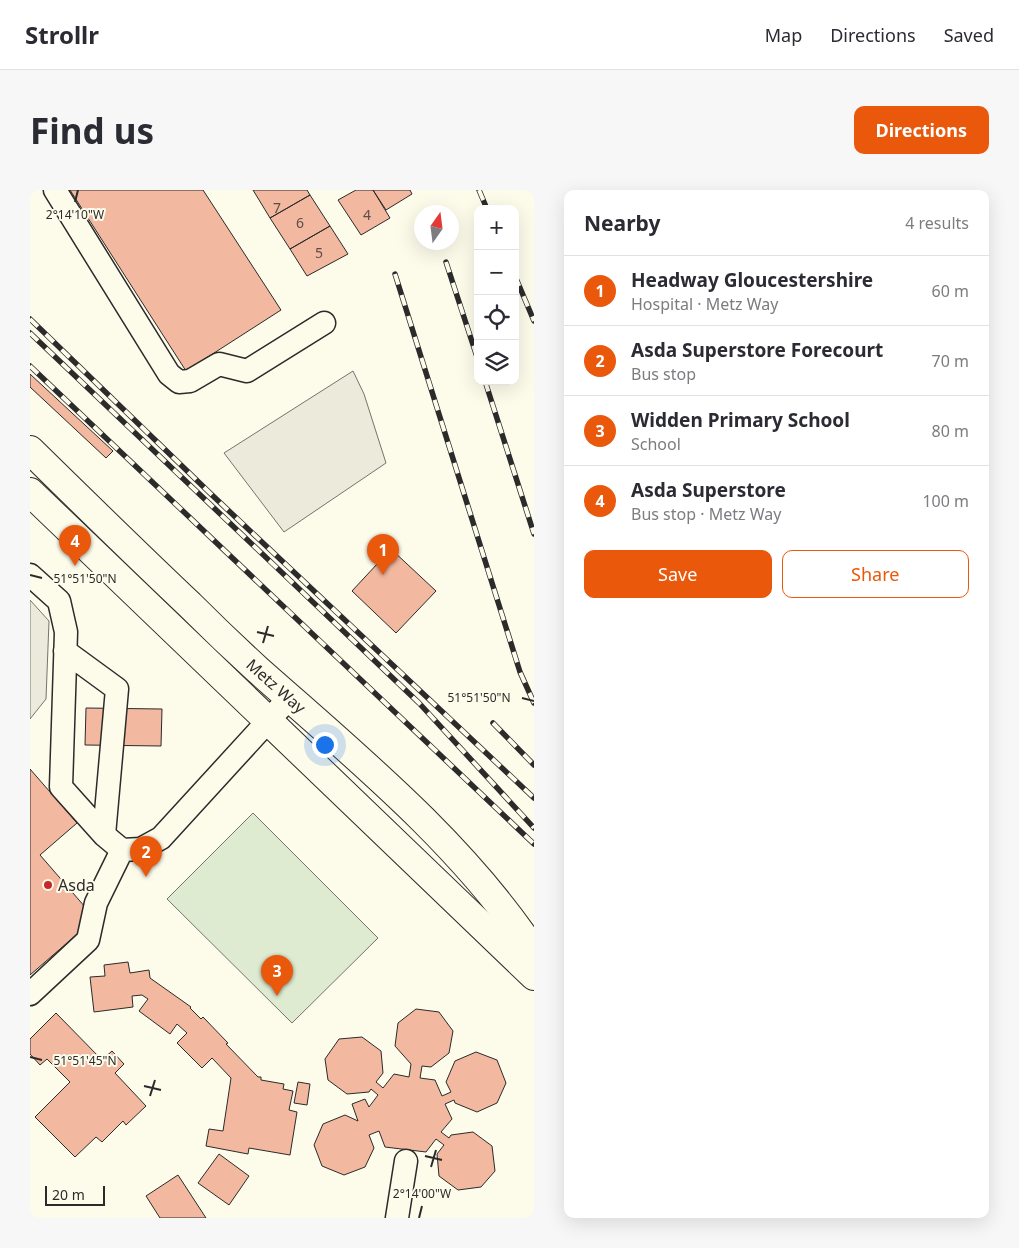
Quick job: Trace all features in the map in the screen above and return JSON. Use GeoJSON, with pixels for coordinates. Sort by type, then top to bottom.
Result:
{"type":"FeatureCollection","features":[{"type":"Feature","properties":{"kind":"main road","name":"Metz Way"},"geometry":{"type":"LineString","coordinates":[[30,450],[137,555],[427,824],[474,873],[518,927],[534,952]]}},
{"type":"Feature","properties":{"kind":"main road","name":"Metz Way"},"geometry":{"type":"LineString","coordinates":[[30,492],[534,976]]}},
{"type":"Feature","properties":{"kind":"lane"},"geometry":{"type":"LineString","coordinates":[[55,190],[169,374],[179,382],[190,382],[219,364],[247,371],[324,323]]}},
{"type":"Feature","properties":{"kind":"lane"},"geometry":{"type":"LineString","coordinates":[[30,575],[59,601],[66,632],[61,787],[104,835],[122,850],[141,849],[161,838],[290,697]]}},
{"type":"Feature","properties":{"kind":"lane"},"geometry":{"type":"LineString","coordinates":[[65,651],[117,689],[104,835]]}},
{"type":"Feature","properties":{"kind":"lane"},"geometry":{"type":"LineString","coordinates":[[30,994],[88,940],[96,903],[122,850]]}},
{"type":"Feature","properties":{"kind":"lane"},"geometry":{"type":"LineString","coordinates":[[396,1218],[406,1161]]}},
{"type":"Feature","properties":{"kind":"green space"},"geometry":{"type":"Polygon","coordinates":[[[253,813],[378,938],[292,1023],[167,899],[253,813]]]}},
{"type":"Feature","properties":{"kind":"shaded area"},"geometry":{"type":"Polygon","coordinates":[[[353,371],[364,394],[386,463],[284,532],[224,453],[353,371]]]}},
{"type":"Feature","properties":{"kind":"shaded area"},"geometry":{"type":"Polygon","coordinates":[[[30,600],[49,621],[46,699],[30,719],[30,600]]]}},
{"type":"Feature","properties":{"kind":"building"},"geometry":{"type":"Polygon","coordinates":[[[70,190],[203,190],[281,310],[186,371],[70,190]]]}},
{"type":"Feature","properties":{"kind":"building"},"geometry":{"type":"Polygon","coordinates":[[[253,190],[307,190],[310,195],[270,218],[253,190]]]}},
{"type":"Feature","properties":{"kind":"building"},"geometry":{"type":"Polygon","coordinates":[[[356,190],[373,190],[390,218],[361,235],[338,200],[356,190]]]}},
{"type":"Feature","properties":{"kind":"building"},"geometry":{"type":"Polygon","coordinates":[[[373,190],[410,190],[412,194],[386,210],[373,190]]]}},
{"type":"Feature","properties":{"kind":"building"},"geometry":{"type":"Polygon","coordinates":[[[310,195],[330,226],[290,249],[270,218],[310,195]]]}},
{"type":"Feature","properties":{"kind":"building"},"geometry":{"type":"Polygon","coordinates":[[[330,226],[348,254],[307,276],[290,249],[330,226]]]}},
{"type":"Feature","properties":{"kind":"building"},"geometry":{"type":"Polygon","coordinates":[[[30,374],[113,451],[106,458],[30,387],[30,374]]]}},
{"type":"Feature","properties":{"kind":"building"},"geometry":{"type":"Polygon","coordinates":[[[391,549],[436,591],[396,633],[352,591],[391,549]]]}},
{"type":"Feature","properties":{"kind":"building"},"geometry":{"type":"Polygon","coordinates":[[[86,708],[162,709],[161,746],[85,745],[86,708]]]}},
{"type":"Feature","properties":{"kind":"building","name":"Asda"},"geometry":{"type":"Polygon","coordinates":[[[30,769],[77,823],[40,855],[92,915],[89,924],[30,975],[30,769]]]}},
{"type":"Feature","properties":{"kind":"building"},"geometry":{"type":"Polygon","coordinates":[[[128,962],[130,973],[149,970],[150,978],[191,1007],[201,1019],[203,1017],[228,1043],[226,1044],[258,1077],[261,1077],[261,1080],[284,1084],[283,1089],[293,1091],[289,1110],[297,1112],[290,1155],[249,1148],[248,1154],[206,1146],[209,1129],[223,1131],[231,1078],[212,1058],[202,1068],[177,1043],[187,1033],[177,1024],[170,1034],[139,1011],[148,999],[142,995],[132,996],[133,1007],[94,1012],[90,977],[105,976],[104,965],[128,962]]]}},
{"type":"Feature","properties":{"kind":"building"},"geometry":{"type":"Polygon","coordinates":[[[416,1009],[439,1012],[453,1031],[449,1053],[431,1067],[422,1066],[420,1078],[435,1080],[442,1096],[451,1092],[446,1082],[455,1061],[476,1052],[497,1060],[506,1083],[497,1103],[477,1112],[455,1103],[454,1100],[445,1104],[452,1119],[441,1132],[449,1138],[451,1135],[473,1132],[492,1146],[495,1171],[481,1187],[458,1190],[439,1176],[437,1154],[444,1145],[436,1139],[426,1152],[385,1147],[379,1131],[369,1135],[374,1148],[365,1167],[344,1175],[322,1166],[314,1145],[323,1124],[345,1115],[358,1121],[352,1104],[365,1099],[369,1107],[378,1095],[371,1089],[369,1092],[347,1094],[328,1080],[325,1059],[339,1039],[362,1037],[381,1051],[383,1073],[376,1082],[383,1088],[394,1074],[409,1077],[411,1064],[395,1046],[398,1023],[416,1009]]]}},
{"type":"Feature","properties":{"kind":"building"},"geometry":{"type":"Polygon","coordinates":[[[56,1013],[102,1060],[112,1051],[124,1064],[115,1073],[146,1106],[126,1125],[123,1121],[102,1142],[96,1137],[75,1157],[35,1117],[70,1082],[47,1059],[40,1065],[30,1054],[30,1039],[56,1013]]]}},
{"type":"Feature","properties":{"kind":"building"},"geometry":{"type":"Polygon","coordinates":[[[298,1082],[310,1084],[307,1105],[294,1103],[298,1082]]]}},
{"type":"Feature","properties":{"kind":"building"},"geometry":{"type":"Polygon","coordinates":[[[219,1154],[249,1176],[229,1205],[198,1183],[219,1154]]]}},
{"type":"Feature","properties":{"kind":"building"},"geometry":{"type":"Polygon","coordinates":[[[178,1175],[206,1218],[160,1218],[146,1196],[178,1175]]]}},
{"type":"Feature","properties":{"kind":"railway"},"geometry":{"type":"LineString","coordinates":[[479,190],[485,205]]}},
{"type":"Feature","properties":{"kind":"railway"},"geometry":{"type":"LineString","coordinates":[[446,262],[474,348]]}},
{"type":"Feature","properties":{"kind":"railway"},"geometry":{"type":"LineString","coordinates":[[395,274],[520,672],[534,703]]}},
{"type":"Feature","properties":{"kind":"railway"},"geometry":{"type":"LineString","coordinates":[[519,285],[534,321]]}},
{"type":"Feature","properties":{"kind":"railway"},"geometry":{"type":"LineString","coordinates":[[30,319],[212,495],[534,798]]}},
{"type":"Feature","properties":{"kind":"railway"},"geometry":{"type":"LineString","coordinates":[[30,333],[419,703],[534,828]]}},
{"type":"Feature","properties":{"kind":"railway"},"geometry":{"type":"LineString","coordinates":[[30,366],[534,844]]}},
{"type":"Feature","properties":{"kind":"railway"},"geometry":{"type":"LineString","coordinates":[[486,385],[534,534]]}},
{"type":"Feature","properties":{"kind":"railway"},"geometry":{"type":"LineString","coordinates":[[493,723],[534,765]]}},
{"type":"Feature","properties":{"kind":"place","name":"Asda Superstore"},"geometry":{"type":"Point","coordinates":[75,566]}},
{"type":"Feature","properties":{"kind":"place","name":"Headway Gloucestershire"},"geometry":{"type":"Point","coordinates":[383,575]}},
{"type":"Feature","properties":{"kind":"place","name":"Asda Superstore Forecourt"},"geometry":{"type":"Point","coordinates":[146,877]}},
{"type":"Feature","properties":{"kind":"place","name":"Asda"},"geometry":{"type":"Point","coordinates":[48,885]}},
{"type":"Feature","properties":{"kind":"place","name":"Widden Primary School"},"geometry":{"type":"Point","coordinates":[277,996]}}]}
